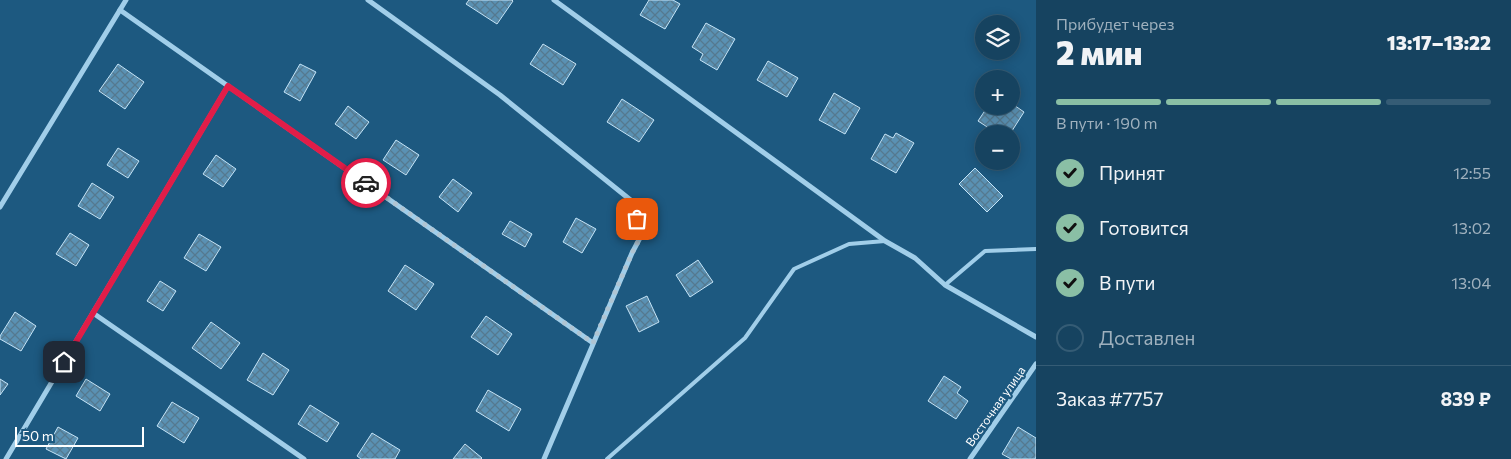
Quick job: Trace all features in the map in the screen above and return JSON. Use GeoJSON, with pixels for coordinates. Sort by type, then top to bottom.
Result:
{"type":"FeatureCollection","features":[{"type":"Feature","properties":{"kind":"street"},"geometry":{"type":"LineString","coordinates":[[0,207],[126,0]]}},
{"type":"Feature","properties":{"kind":"street"},"geometry":{"type":"LineString","coordinates":[[368,0],[500,96],[633,202],[641,236],[544,459]]}},
{"type":"Feature","properties":{"kind":"street"},"geometry":{"type":"LineString","coordinates":[[554,0],[885,241],[916,258],[945,285],[1036,337]]}},
{"type":"Feature","properties":{"kind":"street"},"geometry":{"type":"LineString","coordinates":[[120,10],[593,343]]}},
{"type":"Feature","properties":{"kind":"street"},"geometry":{"type":"LineString","coordinates":[[6,459],[228,86]]}},
{"type":"Feature","properties":{"kind":"street"},"geometry":{"type":"LineString","coordinates":[[93,313],[304,459]]}},
{"type":"Feature","properties":{"kind":"street","name":"Восточная улица"},"geometry":{"type":"LineString","coordinates":[[970,459],[1036,364]]}},
{"type":"Feature","properties":{"kind":"lane"},"geometry":{"type":"LineString","coordinates":[[607,459],[745,338],[794,270],[849,244],[885,241]]}},
{"type":"Feature","properties":{"kind":"lane"},"geometry":{"type":"LineString","coordinates":[[945,285],[985,251],[1036,248]]}},
{"type":"Feature","properties":{"kind":"building"},"geometry":{"type":"Polygon","coordinates":[[[469,0],[513,1],[497,24],[466,4],[469,0]]]}},
{"type":"Feature","properties":{"kind":"building"},"geometry":{"type":"Polygon","coordinates":[[[649,0],[673,0],[680,4],[665,29],[640,15],[649,0]]]}},
{"type":"Feature","properties":{"kind":"building"},"geometry":{"type":"Polygon","coordinates":[[[706,23],[735,39],[717,70],[700,60],[703,54],[692,47],[706,23]]]}},
{"type":"Feature","properties":{"kind":"building"},"geometry":{"type":"Polygon","coordinates":[[[543,44],[576,64],[563,85],[530,64],[543,44]]]}},
{"type":"Feature","properties":{"kind":"building"},"geometry":{"type":"Polygon","coordinates":[[[768,61],[798,78],[787,97],[757,80],[768,61]]]}},
{"type":"Feature","properties":{"kind":"building"},"geometry":{"type":"Polygon","coordinates":[[[118,64],[144,82],[125,109],[99,91],[118,64]]]}},
{"type":"Feature","properties":{"kind":"building"},"geometry":{"type":"Polygon","coordinates":[[[300,64],[316,72],[300,101],[284,92],[300,64]]]}},
{"type":"Feature","properties":{"kind":"building"},"geometry":{"type":"Polygon","coordinates":[[[834,93],[860,108],[845,134],[819,120],[834,93]]]}},
{"type":"Feature","properties":{"kind":"building"},"geometry":{"type":"Polygon","coordinates":[[[622,99],[654,120],[639,142],[607,122],[622,99]]]}},
{"type":"Feature","properties":{"kind":"building"},"geometry":{"type":"Polygon","coordinates":[[[348,106],[369,122],[356,139],[335,124],[348,106]]]}},
{"type":"Feature","properties":{"kind":"building"},"geometry":{"type":"Polygon","coordinates":[[[1020,109],[1024,112],[1016,125],[984,125],[978,121],[982,115],[1020,115],[1020,109]]]}},
{"type":"Feature","properties":{"kind":"building"},"geometry":{"type":"Polygon","coordinates":[[[896,133],[914,143],[896,173],[871,159],[885,134],[893,138],[896,133]]]}},
{"type":"Feature","properties":{"kind":"building"},"geometry":{"type":"Polygon","coordinates":[[[396,140],[419,155],[406,175],[383,160],[396,140]]]}},
{"type":"Feature","properties":{"kind":"building"},"geometry":{"type":"Polygon","coordinates":[[[118,148],[139,161],[128,178],[107,165],[118,148]]]}},
{"type":"Feature","properties":{"kind":"building"},"geometry":{"type":"Polygon","coordinates":[[[216,155],[236,169],[223,187],[203,174],[216,155]]]}},
{"type":"Feature","properties":{"kind":"building"},"geometry":{"type":"Polygon","coordinates":[[[975,168],[1003,196],[987,212],[959,184],[975,168]]]}},
{"type":"Feature","properties":{"kind":"building"},"geometry":{"type":"Polygon","coordinates":[[[453,179],[472,193],[458,212],[439,197],[453,179]]]}},
{"type":"Feature","properties":{"kind":"building"},"geometry":{"type":"Polygon","coordinates":[[[92,183],[114,197],[100,219],[78,206],[92,183]]]}},
{"type":"Feature","properties":{"kind":"building"},"geometry":{"type":"Polygon","coordinates":[[[576,218],[596,229],[582,253],[563,242],[576,218]]]}},
{"type":"Feature","properties":{"kind":"building"},"geometry":{"type":"Polygon","coordinates":[[[510,221],[532,234],[525,247],[502,234],[510,221]]]}},
{"type":"Feature","properties":{"kind":"building"},"geometry":{"type":"Polygon","coordinates":[[[70,233],[89,245],[76,266],[56,254],[70,233]]]}},
{"type":"Feature","properties":{"kind":"building"},"geometry":{"type":"Polygon","coordinates":[[[199,234],[221,247],[206,271],[184,258],[199,234]]]}},
{"type":"Feature","properties":{"kind":"building"},"geometry":{"type":"Polygon","coordinates":[[[698,260],[713,282],[690,297],[676,275],[698,260]]]}},
{"type":"Feature","properties":{"kind":"building"},"geometry":{"type":"Polygon","coordinates":[[[405,265],[434,284],[416,310],[388,291],[405,265]]]}},
{"type":"Feature","properties":{"kind":"building"},"geometry":{"type":"Polygon","coordinates":[[[160,281],[176,291],[163,311],[147,301],[160,281]]]}},
{"type":"Feature","properties":{"kind":"building"},"geometry":{"type":"Polygon","coordinates":[[[647,296],[659,322],[639,332],[626,306],[647,296]]]}},
{"type":"Feature","properties":{"kind":"building"},"geometry":{"type":"Polygon","coordinates":[[[15,312],[36,326],[21,351],[0,339],[15,312]]]}},
{"type":"Feature","properties":{"kind":"building"},"geometry":{"type":"Polygon","coordinates":[[[486,316],[512,334],[498,355],[471,337],[486,316]]]}},
{"type":"Feature","properties":{"kind":"building"},"geometry":{"type":"Polygon","coordinates":[[[211,322],[240,343],[221,369],[192,348],[211,322]]]}},
{"type":"Feature","properties":{"kind":"building"},"geometry":{"type":"Polygon","coordinates":[[[263,353],[289,370],[273,395],[247,380],[263,353]]]}},
{"type":"Feature","properties":{"kind":"building"},"geometry":{"type":"Polygon","coordinates":[[[944,376],[961,387],[957,393],[968,401],[956,419],[928,401],[944,376]]]}},
{"type":"Feature","properties":{"kind":"building"},"geometry":{"type":"Polygon","coordinates":[[[0,379],[8,384],[0,395],[0,379]]]}},
{"type":"Feature","properties":{"kind":"building"},"geometry":{"type":"Polygon","coordinates":[[[86,379],[110,394],[100,411],[76,396],[86,379]]]}},
{"type":"Feature","properties":{"kind":"building"},"geometry":{"type":"Polygon","coordinates":[[[488,390],[521,409],[509,431],[476,411],[488,390]]]}},
{"type":"Feature","properties":{"kind":"building"},"geometry":{"type":"Polygon","coordinates":[[[172,402],[199,418],[184,443],[157,426],[172,402]]]}},
{"type":"Feature","properties":{"kind":"building"},"geometry":{"type":"Polygon","coordinates":[[[310,405],[339,423],[327,442],[298,424],[310,405]]]}},
{"type":"Feature","properties":{"kind":"building"},"geometry":{"type":"Polygon","coordinates":[[[58,427],[78,438],[66,459],[46,449],[58,427]]]}},
{"type":"Feature","properties":{"kind":"building"},"geometry":{"type":"Polygon","coordinates":[[[1018,427],[1036,438],[1035,459],[1011,459],[1002,454],[1018,427]]]}},
{"type":"Feature","properties":{"kind":"building"},"geometry":{"type":"Polygon","coordinates":[[[372,433],[400,450],[395,459],[361,459],[357,456],[372,433]]]}},
{"type":"Feature","properties":{"kind":"building"},"geometry":{"type":"Polygon","coordinates":[[[465,444],[482,458],[453,459],[465,444]]]}},
{"type":"Feature","properties":{"kind":"way so far"},"geometry":{"type":"LineString","coordinates":[[366,183],[593,343],[641,236],[637,219]]}},
{"type":"Feature","properties":{"kind":"route"},"geometry":{"type":"LineString","coordinates":[[64,362],[228,86],[366,183]]}}]}
